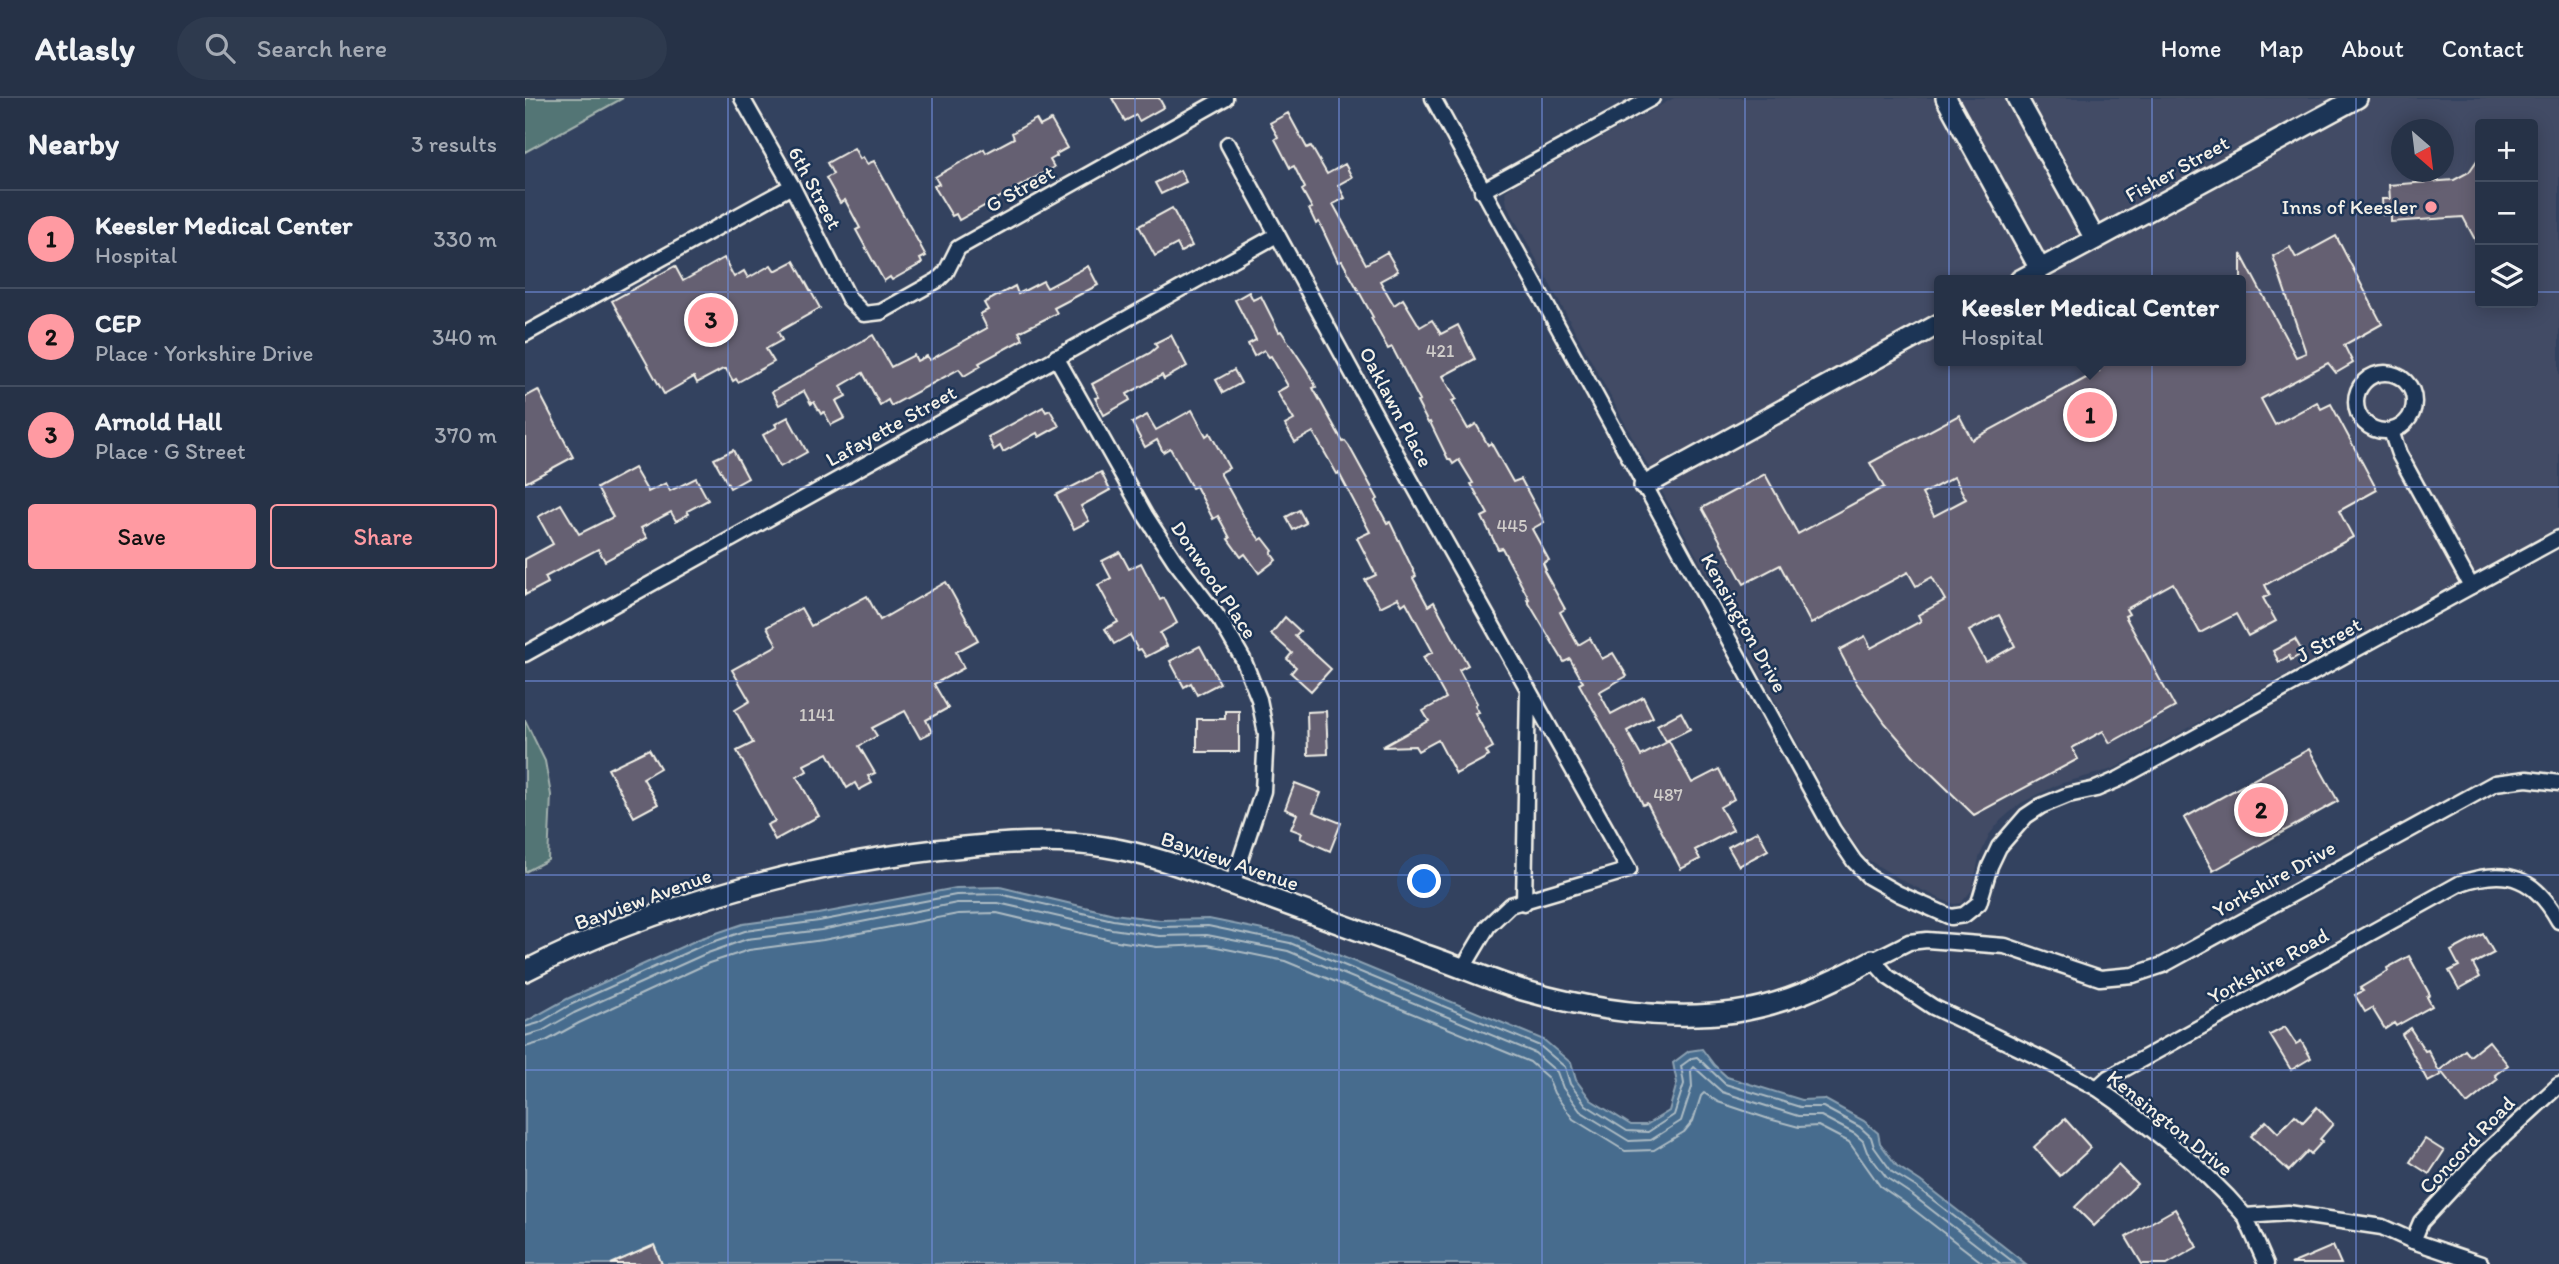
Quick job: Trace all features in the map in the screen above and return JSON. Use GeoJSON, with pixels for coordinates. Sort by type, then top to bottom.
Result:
{"type":"FeatureCollection","features":[{"type":"Feature","properties":{"kind":"street","name":"6th Street"},"geometry":{"type":"LineString","coordinates":[[742,98],[792,186],[849,299]]}},
{"type":"Feature","properties":{"kind":"street","name":"G Street"},"geometry":{"type":"LineString","coordinates":[[849,299],[864,314],[881,312],[938,281],[946,272],[958,248],[1225,98]]}},
{"type":"Feature","properties":{"kind":"street","name":"Kensington Drive"},"geometry":{"type":"LineString","coordinates":[[1433,98],[1833,830],[1854,861],[1870,877],[1899,894],[1951,917],[1965,915],[1979,903],[1999,847],[2026,816],[2041,806],[2068,795],[2096,789],[2119,779]]}},
{"type":"Feature","properties":{"kind":"street"},"geometry":{"type":"LineString","coordinates":[[1482,191],[1652,98]]}},
{"type":"Feature","properties":{"kind":"street"},"geometry":{"type":"LineString","coordinates":[[1946,98],[2040,269]]}},
{"type":"Feature","properties":{"kind":"street"},"geometry":{"type":"LineString","coordinates":[[2018,98],[2095,239]]}},
{"type":"Feature","properties":{"kind":"street","name":"Fisher Street"},"geometry":{"type":"LineString","coordinates":[[2029,275],[2357,98]]}},
{"type":"Feature","properties":{"kind":"street","name":"Oaklawn Place"},"geometry":{"type":"LineString","coordinates":[[1228,144],[1629,870],[1510,905],[1488,926],[1463,968]]}},
{"type":"Feature","properties":{"kind":"street"},"geometry":{"type":"LineString","coordinates":[[525,334],[792,186]]}},
{"type":"Feature","properties":{"kind":"street","name":"Lafayette Street"},"geometry":{"type":"LineString","coordinates":[[525,654],[1277,234]]}},
{"type":"Feature","properties":{"kind":"street"},"geometry":{"type":"LineString","coordinates":[[1644,486],[1934,327]]}},
{"type":"Feature","properties":{"kind":"street","name":"Donwood Place"},"geometry":{"type":"LineString","coordinates":[[1056,357],[1145,515],[1175,561],[1221,621],[1243,659],[1259,699],[1266,734],[1263,791],[1232,885]]}},
{"type":"Feature","properties":{"kind":"street"},"geometry":{"type":"LineString","coordinates":[[2379,373],[2399,376],[2407,382],[2412,391],[2413,411],[2409,420],[2391,431],[2381,432],[2363,422],[2355,403],[2362,384],[2379,373]]}},
{"type":"Feature","properties":{"kind":"street"},"geometry":{"type":"LineString","coordinates":[[2391,431],[2399,454],[2471,586]]}},
{"type":"Feature","properties":{"kind":"street","name":"J Street"},"geometry":{"type":"LineString","coordinates":[[2119,779],[2559,538]]}},
{"type":"Feature","properties":{"kind":"street","name":"Oaklawn Place"},"geometry":{"type":"LineString","coordinates":[[1524,902],[1528,689]]}},
{"type":"Feature","properties":{"kind":"street","name":"Yorkshire Drive"},"geometry":{"type":"LineString","coordinates":[[1873,960],[1909,942],[1927,940],[2005,946],[2099,978],[2133,975],[2163,965],[2495,783],[2527,779],[2559,783]]}},
{"type":"Feature","properties":{"kind":"street","name":"Bayview Avenue"},"geometry":{"type":"LineString","coordinates":[[525,971],[673,909],[788,875],[905,852],[1014,842],[1103,846],[1178,863],[1524,991],[1655,1016],[1738,1012],[1781,1001],[1831,982],[1873,960]]}},
{"type":"Feature","properties":{"kind":"street","name":"Yorkshire Road"},"geometry":{"type":"LineString","coordinates":[[2097,1088],[2108,1078],[2461,883],[2487,875],[2516,878],[2532,886],[2543,896],[2559,921]]}},
{"type":"Feature","properties":{"kind":"street","name":"Kensington Drive"},"geometry":{"type":"LineString","coordinates":[[1873,960],[1888,977],[1933,1007],[2097,1088],[2194,1163],[2245,1216],[2266,1264]]}},
{"type":"Feature","properties":{"kind":"street","name":"Concord Road"},"geometry":{"type":"LineString","coordinates":[[2413,1241],[2421,1222],[2475,1164],[2559,1085]]}},
{"type":"Feature","properties":{"kind":"street"},"geometry":{"type":"LineString","coordinates":[[2245,1216],[2288,1213],[2382,1227],[2413,1241],[2481,1264]]}},
{"type":"Feature","properties":{"kind":"shaded area"},"geometry":{"type":"Polygon","coordinates":[[[1674,98],[2559,98],[2559,527],[2113,769],[2059,784],[2021,803],[2001,820],[1989,835],[1979,858],[1972,890],[1961,903],[1954,904],[1905,882],[1865,858],[1846,832],[1507,205],[1505,192],[1511,187],[1674,98]]]}},
{"type":"Feature","properties":{"kind":"green space"},"geometry":{"type":"Polygon","coordinates":[[[525,98],[623,98],[525,152],[525,98]]]}},
{"type":"Feature","properties":{"kind":"green space"},"geometry":{"type":"Polygon","coordinates":[[[525,720],[545,761],[551,795],[548,860],[525,872],[525,720]]]}},
{"type":"Feature","properties":{"kind":"water"},"geometry":{"type":"Polygon","coordinates":[[[1000,887],[1114,914],[1160,920],[1209,919],[1292,936],[1544,1040],[1571,1063],[1576,1080],[1591,1100],[1631,1125],[1646,1125],[1669,1111],[1677,1083],[1673,1063],[1689,1051],[1702,1049],[1727,1077],[1802,1100],[1824,1099],[1864,1121],[1878,1133],[1880,1143],[1897,1166],[2026,1264],[525,1264],[525,1022],[567,999],[699,939],[743,924],[818,914],[956,888],[1000,887]]]}},
{"type":"Feature","properties":{"kind":"building"},"geometry":{"type":"Polygon","coordinates":[[[1112,98],[1159,98],[1164,107],[1139,121],[1136,115],[1125,121],[1112,98]]]}},
{"type":"Feature","properties":{"kind":"building"},"geometry":{"type":"Polygon","coordinates":[[[1288,113],[1307,148],[1311,146],[1327,174],[1345,164],[1352,177],[1338,185],[1345,198],[1333,204],[1366,264],[1387,252],[1398,271],[1380,281],[1394,305],[1403,299],[1420,327],[1432,320],[1441,334],[1458,325],[1475,359],[1443,376],[1456,399],[1452,401],[1468,429],[1476,424],[1488,445],[1491,443],[1513,482],[1521,479],[1544,522],[1532,529],[1549,560],[1543,563],[1546,570],[1544,571],[1565,609],[1560,612],[1578,645],[1590,638],[1602,659],[1613,653],[1627,676],[1599,692],[1611,714],[1643,697],[1653,717],[1627,731],[1641,756],[1669,741],[1692,783],[1719,769],[1734,799],[1720,807],[1733,830],[1695,850],[1700,859],[1681,869],[1647,803],[1643,805],[1624,764],[1579,684],[1583,682],[1570,659],[1564,662],[1527,600],[1529,599],[1502,548],[1498,549],[1482,517],[1488,514],[1471,484],[1473,483],[1459,460],[1453,464],[1448,459],[1417,402],[1420,401],[1392,347],[1388,349],[1342,261],[1338,262],[1319,222],[1316,224],[1309,209],[1312,208],[1302,190],[1305,188],[1294,166],[1290,168],[1270,123],[1288,113]]]}},
{"type":"Feature","properties":{"kind":"building"},"geometry":{"type":"Polygon","coordinates":[[[1036,119],[1040,126],[1051,120],[1067,148],[1050,160],[1054,167],[959,220],[956,214],[952,216],[934,186],[939,184],[935,177],[984,149],[986,153],[1014,138],[1012,133],[1036,119]]]}},
{"type":"Feature","properties":{"kind":"building"},"geometry":{"type":"Polygon","coordinates":[[[854,148],[860,159],[863,157],[867,164],[874,161],[926,256],[920,259],[922,263],[892,280],[890,277],[884,281],[856,230],[860,228],[845,200],[840,203],[826,178],[833,174],[827,163],[854,148]]]}},
{"type":"Feature","properties":{"kind":"building","name":"Inns of Keesler"},"geometry":{"type":"Polygon","coordinates":[[[2475,163],[2475,240],[2463,217],[2391,222],[2391,215],[2383,215],[2382,199],[2390,199],[2389,185],[2454,182],[2469,172],[2475,163]]]}},
{"type":"Feature","properties":{"kind":"building"},"geometry":{"type":"Polygon","coordinates":[[[1180,170],[1186,182],[1161,194],[1155,183],[1180,170]]]}},
{"type":"Feature","properties":{"kind":"building"},"geometry":{"type":"Polygon","coordinates":[[[1172,208],[1192,246],[1181,252],[1177,244],[1155,256],[1139,226],[1172,208]]]}},
{"type":"Feature","properties":{"kind":"building"},"geometry":{"type":"Polygon","coordinates":[[[2336,236],[2382,324],[2344,345],[2353,363],[2336,373],[2328,363],[2261,399],[2275,425],[2317,402],[2321,409],[2331,404],[2377,490],[2339,511],[2353,537],[2265,585],[2270,595],[2263,598],[2276,621],[2248,636],[2236,614],[2200,633],[2173,583],[2126,609],[2129,614],[2125,616],[2175,707],[2110,743],[2103,731],[2072,748],[2078,759],[1974,815],[1917,760],[1885,723],[1856,682],[1839,650],[1865,636],[1871,648],[1921,621],[1918,615],[1945,600],[1932,577],[1916,586],[1908,572],[1811,624],[1780,565],[1744,584],[1702,508],[1765,474],[1798,534],[1884,487],[1870,463],[1959,415],[1972,440],[2099,371],[2096,366],[2246,366],[2246,275],[2241,275],[2241,254],[2296,357],[2306,353],[2273,256],[2290,247],[2296,258],[2336,236]],[[1954,477],[1922,494],[1934,516],[1966,499],[1954,477]],[[1999,615],[1969,631],[1986,662],[2015,646],[1999,615]]]}},
{"type":"Feature","properties":{"kind":"building"},"geometry":{"type":"Polygon","coordinates":[[[724,258],[734,277],[744,271],[748,278],[771,265],[775,271],[794,261],[820,308],[778,332],[782,340],[766,349],[774,362],[738,382],[736,379],[733,381],[726,369],[723,369],[697,383],[694,377],[664,394],[612,301],[675,266],[683,281],[724,258]]]}},
{"type":"Feature","properties":{"kind":"building"},"geometry":{"type":"Polygon","coordinates":[[[1088,266],[1098,285],[1054,308],[1057,313],[1019,332],[1023,339],[979,363],[981,366],[964,376],[959,369],[891,406],[888,400],[880,405],[863,373],[841,386],[846,396],[836,401],[845,418],[831,425],[824,412],[821,414],[814,402],[811,404],[804,391],[779,405],[772,392],[873,335],[891,367],[914,355],[917,361],[927,356],[930,360],[987,328],[980,314],[988,310],[984,303],[1015,286],[1018,294],[1043,281],[1047,288],[1088,266]]]}},
{"type":"Feature","properties":{"kind":"building"},"geometry":{"type":"Polygon","coordinates":[[[1249,292],[1253,300],[1261,296],[1279,332],[1281,331],[1307,370],[1316,387],[1313,388],[1343,442],[1349,446],[1378,499],[1375,501],[1387,523],[1390,522],[1416,576],[1413,578],[1428,606],[1434,602],[1468,665],[1459,670],[1477,703],[1475,705],[1479,712],[1475,713],[1493,747],[1486,751],[1489,756],[1456,774],[1438,740],[1418,751],[1415,746],[1382,747],[1429,721],[1423,711],[1446,698],[1423,657],[1433,652],[1406,602],[1402,605],[1398,598],[1380,607],[1365,580],[1376,575],[1357,538],[1370,532],[1339,473],[1337,474],[1313,432],[1295,442],[1285,425],[1294,420],[1277,392],[1288,386],[1271,356],[1264,350],[1254,356],[1248,344],[1256,340],[1235,300],[1249,292]]]}},
{"type":"Feature","properties":{"kind":"building"},"geometry":{"type":"Polygon","coordinates":[[[1171,335],[1187,366],[1164,379],[1162,375],[1127,394],[1130,400],[1104,415],[1095,398],[1099,397],[1092,384],[1150,353],[1157,347],[1155,343],[1171,335]]]}},
{"type":"Feature","properties":{"kind":"building"},"geometry":{"type":"Polygon","coordinates":[[[1234,370],[1241,383],[1223,393],[1216,380],[1234,370]]]}},
{"type":"Feature","properties":{"kind":"building"},"geometry":{"type":"Polygon","coordinates":[[[538,390],[573,457],[525,483],[525,397],[538,390]]]}},
{"type":"Feature","properties":{"kind":"building"},"geometry":{"type":"Polygon","coordinates":[[[1043,407],[1046,412],[1050,410],[1059,426],[1039,437],[1037,433],[1003,452],[1000,446],[994,450],[988,437],[1043,407]]]}},
{"type":"Feature","properties":{"kind":"building"},"geometry":{"type":"Polygon","coordinates":[[[1192,410],[1206,436],[1210,433],[1229,468],[1220,473],[1248,524],[1273,551],[1271,553],[1276,560],[1259,573],[1245,554],[1241,557],[1228,539],[1230,538],[1218,516],[1213,519],[1196,486],[1192,488],[1170,448],[1163,452],[1157,440],[1145,447],[1132,423],[1147,415],[1156,430],[1192,410]]]}},
{"type":"Feature","properties":{"kind":"building"},"geometry":{"type":"Polygon","coordinates":[[[788,417],[807,452],[780,467],[763,435],[788,417]]]}},
{"type":"Feature","properties":{"kind":"building"},"geometry":{"type":"Polygon","coordinates":[[[733,450],[748,478],[730,488],[714,459],[733,450]]]}},
{"type":"Feature","properties":{"kind":"building"},"geometry":{"type":"Polygon","coordinates":[[[634,468],[648,492],[666,483],[670,491],[696,478],[708,500],[687,511],[689,514],[676,521],[671,512],[641,528],[647,538],[605,561],[598,549],[545,577],[548,583],[525,595],[525,559],[553,544],[538,517],[561,504],[579,534],[613,517],[597,488],[634,468]]]}},
{"type":"Feature","properties":{"kind":"building"},"geometry":{"type":"Polygon","coordinates":[[[1101,472],[1110,490],[1081,506],[1089,521],[1074,529],[1056,495],[1101,472]]]}},
{"type":"Feature","properties":{"kind":"building"},"geometry":{"type":"Polygon","coordinates":[[[1299,510],[1306,523],[1293,530],[1286,517],[1299,510]]]}},
{"type":"Feature","properties":{"kind":"building"},"geometry":{"type":"Polygon","coordinates":[[[1120,552],[1129,569],[1141,563],[1160,600],[1164,598],[1177,623],[1160,633],[1167,646],[1146,657],[1141,649],[1138,650],[1130,635],[1114,644],[1105,629],[1118,622],[1098,585],[1111,578],[1102,561],[1120,552]]]}},
{"type":"Feature","properties":{"kind":"building"},"geometry":{"type":"Polygon","coordinates":[[[946,582],[978,640],[956,652],[964,668],[934,684],[948,708],[926,720],[932,732],[920,738],[905,711],[872,728],[877,736],[859,746],[875,773],[868,776],[872,783],[859,790],[855,783],[847,788],[828,753],[804,765],[807,771],[797,777],[819,816],[775,840],[767,825],[775,821],[737,751],[753,743],[735,710],[750,701],[732,670],[777,645],[767,627],[801,608],[811,626],[867,596],[880,620],[946,582]]]}},
{"type":"Feature","properties":{"kind":"building"},"geometry":{"type":"Polygon","coordinates":[[[1285,617],[1300,631],[1295,636],[1331,669],[1311,691],[1291,673],[1296,667],[1287,659],[1292,653],[1271,634],[1285,617]]]}},
{"type":"Feature","properties":{"kind":"building"},"geometry":{"type":"Polygon","coordinates":[[[2295,639],[2303,653],[2291,660],[2289,656],[2279,662],[2273,651],[2295,639]]]}},
{"type":"Feature","properties":{"kind":"building"},"geometry":{"type":"Polygon","coordinates":[[[1200,646],[1220,683],[1197,695],[1191,683],[1184,687],[1170,661],[1200,646]]]}},
{"type":"Feature","properties":{"kind":"building"},"geometry":{"type":"Polygon","coordinates":[[[1225,711],[1239,711],[1239,752],[1197,752],[1197,719],[1225,719],[1225,711]]]}},
{"type":"Feature","properties":{"kind":"building"},"geometry":{"type":"Polygon","coordinates":[[[1326,711],[1328,754],[1308,755],[1307,712],[1326,711]]]}},
{"type":"Feature","properties":{"kind":"building"},"geometry":{"type":"Polygon","coordinates":[[[1681,712],[1690,729],[1666,741],[1657,725],[1681,712]]]}},
{"type":"Feature","properties":{"kind":"building"},"geometry":{"type":"Polygon","coordinates":[[[649,749],[660,768],[643,778],[658,804],[634,817],[608,769],[649,749]]]}},
{"type":"Feature","properties":{"kind":"building"},"geometry":{"type":"Polygon","coordinates":[[[2309,749],[2338,801],[2213,871],[2184,818],[2309,749]]]}},
{"type":"Feature","properties":{"kind":"building"},"geometry":{"type":"Polygon","coordinates":[[[1295,783],[1321,793],[1313,812],[1341,823],[1330,851],[1300,838],[1302,833],[1291,829],[1297,814],[1285,809],[1295,783]]]}},
{"type":"Feature","properties":{"kind":"building"},"geometry":{"type":"Polygon","coordinates":[[[1758,831],[1768,850],[1739,866],[1728,847],[1758,831]]]}},
{"type":"Feature","properties":{"kind":"building"},"geometry":{"type":"Polygon","coordinates":[[[2483,934],[2494,953],[2473,964],[2480,977],[2459,989],[2449,971],[2459,966],[2451,951],[2483,934]]]}},
{"type":"Feature","properties":{"kind":"building"},"geometry":{"type":"Polygon","coordinates":[[[2409,956],[2430,995],[2427,997],[2432,1006],[2396,1026],[2394,1023],[2385,1029],[2372,1008],[2365,1012],[2355,995],[2363,991],[2360,988],[2388,971],[2387,968],[2409,956]]]}},
{"type":"Feature","properties":{"kind":"building"},"geometry":{"type":"Polygon","coordinates":[[[2285,1027],[2296,1044],[2301,1041],[2311,1058],[2291,1070],[2270,1035],[2285,1027]]]}},
{"type":"Feature","properties":{"kind":"building"},"geometry":{"type":"Polygon","coordinates":[[[2410,1028],[2425,1051],[2428,1050],[2441,1075],[2428,1082],[2402,1034],[2410,1028]]]}},
{"type":"Feature","properties":{"kind":"building"},"geometry":{"type":"Polygon","coordinates":[[[2489,1041],[2508,1065],[2495,1075],[2498,1079],[2467,1104],[2440,1070],[2465,1050],[2470,1056],[2489,1041]]]}},
{"type":"Feature","properties":{"kind":"building"},"geometry":{"type":"Polygon","coordinates":[[[2317,1107],[2333,1124],[2311,1154],[2308,1151],[2289,1171],[2251,1136],[2266,1121],[2278,1133],[2295,1115],[2303,1122],[2317,1107]]]}},
{"type":"Feature","properties":{"kind":"building"},"geometry":{"type":"Polygon","coordinates":[[[2065,1119],[2091,1148],[2060,1176],[2034,1147],[2065,1119]]]}},
{"type":"Feature","properties":{"kind":"building"},"geometry":{"type":"Polygon","coordinates":[[[2425,1139],[2444,1151],[2429,1174],[2410,1162],[2425,1139]]]}},
{"type":"Feature","properties":{"kind":"building"},"geometry":{"type":"Polygon","coordinates":[[[2118,1165],[2137,1184],[2094,1226],[2075,1207],[2118,1165]]]}},
{"type":"Feature","properties":{"kind":"building"},"geometry":{"type":"Polygon","coordinates":[[[2175,1209],[2197,1247],[2167,1264],[2142,1264],[2126,1237],[2175,1209]]]}},
{"type":"Feature","properties":{"kind":"building"},"geometry":{"type":"Polygon","coordinates":[[[654,1245],[662,1264],[611,1264],[654,1245]]]}},
{"type":"Feature","properties":{"kind":"building"},"geometry":{"type":"Polygon","coordinates":[[[2333,1246],[2341,1264],[2291,1264],[2333,1246]]]}},
{"type":"Feature","properties":{"kind":"place","name":"Inns of Keesler"},"geometry":{"type":"Point","coordinates":[2431,207]}},
{"type":"Feature","properties":{"kind":"place","name":"Arnold Hall"},"geometry":{"type":"Point","coordinates":[711,320]}},
{"type":"Feature","properties":{"kind":"place","name":"Keesler Medical Center"},"geometry":{"type":"Point","coordinates":[2090,415]}},
{"type":"Feature","properties":{"kind":"place","name":"CEP"},"geometry":{"type":"Point","coordinates":[2261,810]}}]}
